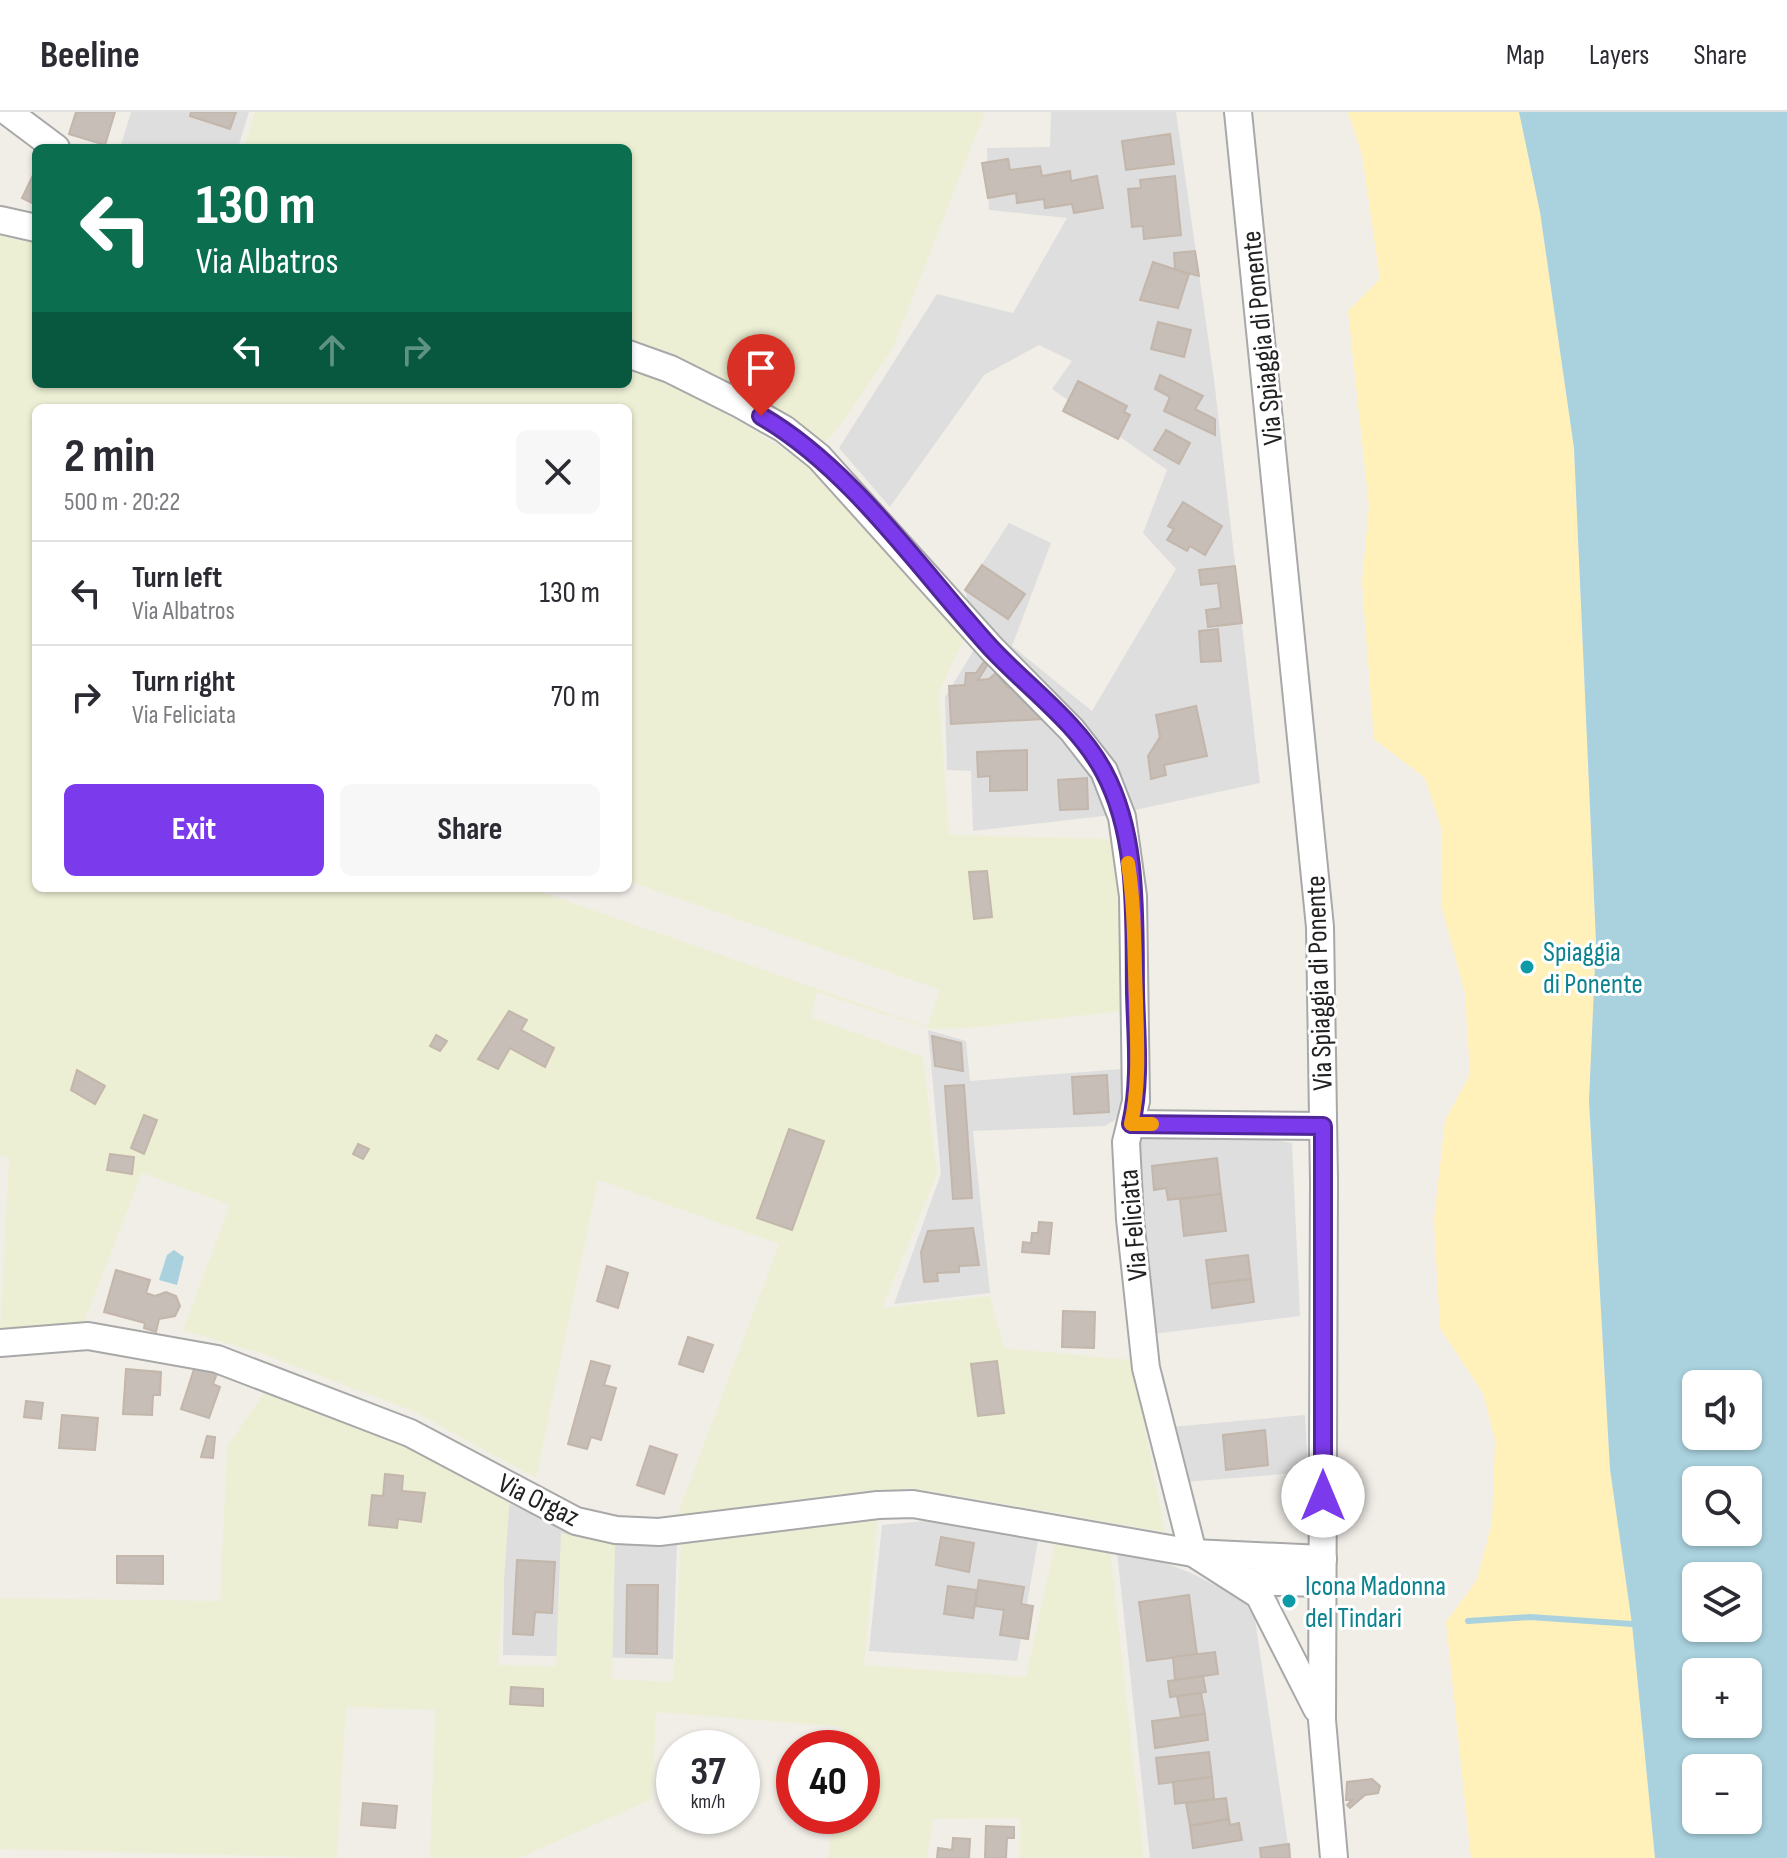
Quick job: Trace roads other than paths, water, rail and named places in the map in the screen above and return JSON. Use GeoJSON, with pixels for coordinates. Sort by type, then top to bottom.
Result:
{"type":"FeatureCollection","features":[{"type":"Feature","properties":{"kind":"street"},"geometry":{"type":"LineString","coordinates":[[8,112],[51,144]]}},
{"type":"Feature","properties":{"kind":"street","name":"Via Spiaggia di Ponente"},"geometry":{"type":"LineString","coordinates":[[1238,112],[1318,912],[1323,1126],[1322,1720],[1334,1858]]}},
{"type":"Feature","properties":{"kind":"street"},"geometry":{"type":"LineString","coordinates":[[0,220],[32,227]]}},
{"type":"Feature","properties":{"kind":"street","name":"Via Feliciata"},"geometry":{"type":"LineString","coordinates":[[632,355],[670,369],[738,403],[784,429],[819,457],[992,649],[1072,730],[1104,771],[1122,817],[1133,896],[1137,1086],[1126,1142],[1130,1219],[1146,1368],[1193,1553]]}},
{"type":"Feature","properties":{"kind":"street"},"geometry":{"type":"LineString","coordinates":[[1131,1124],[1323,1126]]}},
{"type":"Feature","properties":{"kind":"street","name":"Via Orgaz"},"geometry":{"type":"LineString","coordinates":[[0,1343],[88,1336],[173,1348],[217,1359],[410,1433],[576,1521],[616,1530],[659,1532],[878,1505],[913,1504],[1193,1553]]}},
{"type":"Feature","properties":{"kind":"street"},"geometry":{"type":"LineString","coordinates":[[1193,1553],[1323,1571]]}},
{"type":"Feature","properties":{"kind":"street"},"geometry":{"type":"LineString","coordinates":[[1193,1553],[1242,1581],[1259,1595],[1322,1720]]}},
{"type":"Feature","properties":{"kind":"street"},"geometry":{"type":"LineString","coordinates":[[1242,1581],[1323,1571]]}},
{"type":"Feature","properties":{"kind":"water"},"geometry":{"type":"Polygon","coordinates":[[[1519,112],[1787,112],[1787,1858],[1655,1858],[1632,1624],[1610,1469],[1589,1101],[1596,942],[1574,448],[1540,212],[1519,112]]]}},
{"type":"Feature","properties":{"kind":"water"},"geometry":{"type":"Polygon","coordinates":[[[174,1250],[184,1257],[177,1285],[159,1280],[167,1255],[174,1250]]]}},
{"type":"Feature","properties":{"kind":"waterway"},"geometry":{"type":"LineString","coordinates":[[1468,1621],[1530,1617],[1632,1624]]}},
{"type":"Feature","properties":{"kind":"place","name":"Spiaggia di Ponente"},"geometry":{"type":"Point","coordinates":[1527,967]}},
{"type":"Feature","properties":{"kind":"place","name":"Icona Madonna del Tindari"},"geometry":{"type":"Point","coordinates":[1289,1601]}}]}
